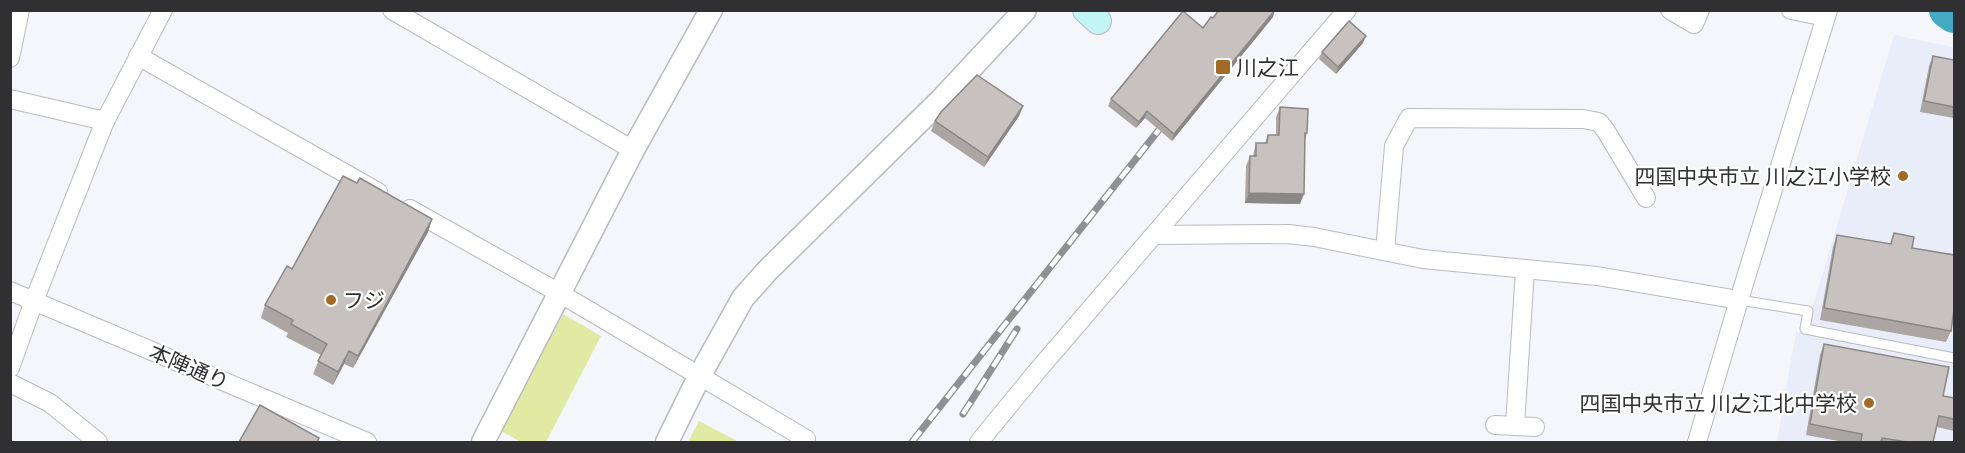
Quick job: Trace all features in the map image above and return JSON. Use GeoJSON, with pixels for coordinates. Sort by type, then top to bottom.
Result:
{"type":"FeatureCollection","features":[{"type":"Feature","properties":{"kind":"street"},"geometry":{"type":"LineString","coordinates":[[10,58],[20,10]]}},
{"type":"Feature","properties":{"kind":"street"},"geometry":{"type":"LineString","coordinates":[[10,368],[105,121],[162,10]]}},
{"type":"Feature","properties":{"kind":"street"},"geometry":{"type":"LineString","coordinates":[[392,10],[633,150]]}},
{"type":"Feature","properties":{"kind":"street"},"geometry":{"type":"LineString","coordinates":[[483,442],[633,150],[711,10]]}},
{"type":"Feature","properties":{"kind":"street"},"geometry":{"type":"LineString","coordinates":[[667,442],[700,375],[743,298],[767,271],[941,100],[1025,10]]}},
{"type":"Feature","properties":{"kind":"street"},"geometry":{"type":"LineString","coordinates":[[979,442],[1347,10]]}},
{"type":"Feature","properties":{"kind":"street"},"geometry":{"type":"LineString","coordinates":[[1670,10],[1694,24],[1700,10]]}},
{"type":"Feature","properties":{"kind":"street"},"geometry":{"type":"LineString","coordinates":[[1697,442],[1827,14],[1791,10]]}},
{"type":"Feature","properties":{"kind":"street"},"geometry":{"type":"LineString","coordinates":[[138,56],[561,294],[806,438]]}},
{"type":"Feature","properties":{"kind":"street"},"geometry":{"type":"LineString","coordinates":[[10,99],[105,121]]}},
{"type":"Feature","properties":{"kind":"street"},"geometry":{"type":"LineString","coordinates":[[1385,251],[1394,146],[1409,118],[1583,119],[1599,122],[1646,198]]}},
{"type":"Feature","properties":{"kind":"street"},"geometry":{"type":"LineString","coordinates":[[1154,235],[1288,234],[1423,259],[1597,276],[1739,300]]}},
{"type":"Feature","properties":{"kind":"street"},"geometry":{"type":"LineString","coordinates":[[1515,426],[1525,269]]}},
{"type":"Feature","properties":{"kind":"street","name":"本陣通り"},"geometry":{"type":"LineString","coordinates":[[10,291],[367,442]]}},
{"type":"Feature","properties":{"kind":"street"},"geometry":{"type":"LineString","coordinates":[[10,383],[50,403],[98,442]]}},
{"type":"Feature","properties":{"kind":"street"},"geometry":{"type":"LineString","coordinates":[[1495,425],[1535,427]]}},
{"type":"Feature","properties":{"kind":"lane"},"geometry":{"type":"LineString","coordinates":[[1739,300],[1808,311],[1805,329],[1954,358]]}},
{"type":"Feature","properties":{"kind":"shaded area","name":"四国中央市立 川之江小学校"},"geometry":{"type":"Polygon","coordinates":[[[1894,35],[1953,47],[1954,44],[1954,353],[1811,325],[1813,306],[1894,35]]]}},
{"type":"Feature","properties":{"kind":"shaded area","name":"四国中央市立 川之江北中学校"},"geometry":{"type":"Polygon","coordinates":[[[1796,332],[1954,363],[1954,442],[1777,442],[1796,332]]]}},
{"type":"Feature","properties":{"kind":"green space"},"geometry":{"type":"Polygon","coordinates":[[[563,314],[601,336],[546,442],[521,442],[501,431],[563,314]]]}},
{"type":"Feature","properties":{"kind":"green space"},"geometry":{"type":"Polygon","coordinates":[[[699,421],[739,442],[688,442],[699,421]]]}},
{"type":"Feature","properties":{"kind":"building"},"geometry":{"type":"Polygon","coordinates":[[[1219,10],[1275,10],[1174,134],[1147,111],[1139,122],[1111,99],[1183,11],[1203,28],[1219,10]]]}},
{"type":"Feature","properties":{"kind":"building"},"geometry":{"type":"Polygon","coordinates":[[[1349,21],[1366,36],[1338,67],[1322,52],[1349,21]]]}},
{"type":"Feature","properties":{"kind":"building"},"geometry":{"type":"Polygon","coordinates":[[[1933,56],[1954,60],[1954,107],[1924,101],[1933,56]]]}},
{"type":"Feature","properties":{"kind":"building"},"geometry":{"type":"Polygon","coordinates":[[[977,75],[1023,106],[988,157],[935,121],[977,75]]]}},
{"type":"Feature","properties":{"kind":"building"},"geometry":{"type":"Polygon","coordinates":[[[1280,107],[1308,109],[1307,133],[1305,133],[1304,194],[1249,193],[1250,156],[1256,156],[1256,143],[1267,143],[1268,135],[1279,135],[1280,107]]]}},
{"type":"Feature","properties":{"kind":"building","name":"フジ"},"geometry":{"type":"Polygon","coordinates":[[[343,176],[357,183],[360,178],[432,219],[358,356],[349,351],[338,372],[318,361],[327,344],[291,324],[293,320],[265,305],[287,266],[292,269],[343,176]]]}},
{"type":"Feature","properties":{"kind":"building"},"geometry":{"type":"Polygon","coordinates":[[[1894,233],[1914,237],[1912,248],[1954,255],[1954,309],[1951,331],[1824,308],[1837,235],[1891,244],[1894,233]]]}},
{"type":"Feature","properties":{"kind":"building","name":"四国中央市立 川之江北中学校"},"geometry":{"type":"Polygon","coordinates":[[[1824,344],[1949,367],[1943,396],[1954,398],[1954,419],[1939,416],[1933,442],[1907,442],[1882,438],[1881,442],[1861,442],[1862,434],[1810,424],[1824,344]]]}},
{"type":"Feature","properties":{"kind":"building"},"geometry":{"type":"Polygon","coordinates":[[[260,405],[319,438],[317,442],[239,442],[260,405]]]}},
{"type":"Feature","properties":{"kind":"waterway"},"geometry":{"type":"LineString","coordinates":[[1947,10],[1954,15]]}},
{"type":"Feature","properties":{"kind":"railway"},"geometry":{"type":"LineString","coordinates":[[912,442],[1169,117]]}},
{"type":"Feature","properties":{"kind":"railway"},"geometry":{"type":"LineString","coordinates":[[963,414],[1017,329]]}},
{"type":"Feature","properties":{"kind":"place","name":"川之江"},"geometry":{"type":"Point","coordinates":[1223,67]}},
{"type":"Feature","properties":{"kind":"place","name":"四国中央市立 川之江小学校"},"geometry":{"type":"Point","coordinates":[1903,176]}},
{"type":"Feature","properties":{"kind":"place","name":"フジ"},"geometry":{"type":"Point","coordinates":[331,300]}},
{"type":"Feature","properties":{"kind":"place","name":"四国中央市立 川之江北中学校"},"geometry":{"type":"Point","coordinates":[1869,403]}}]}
